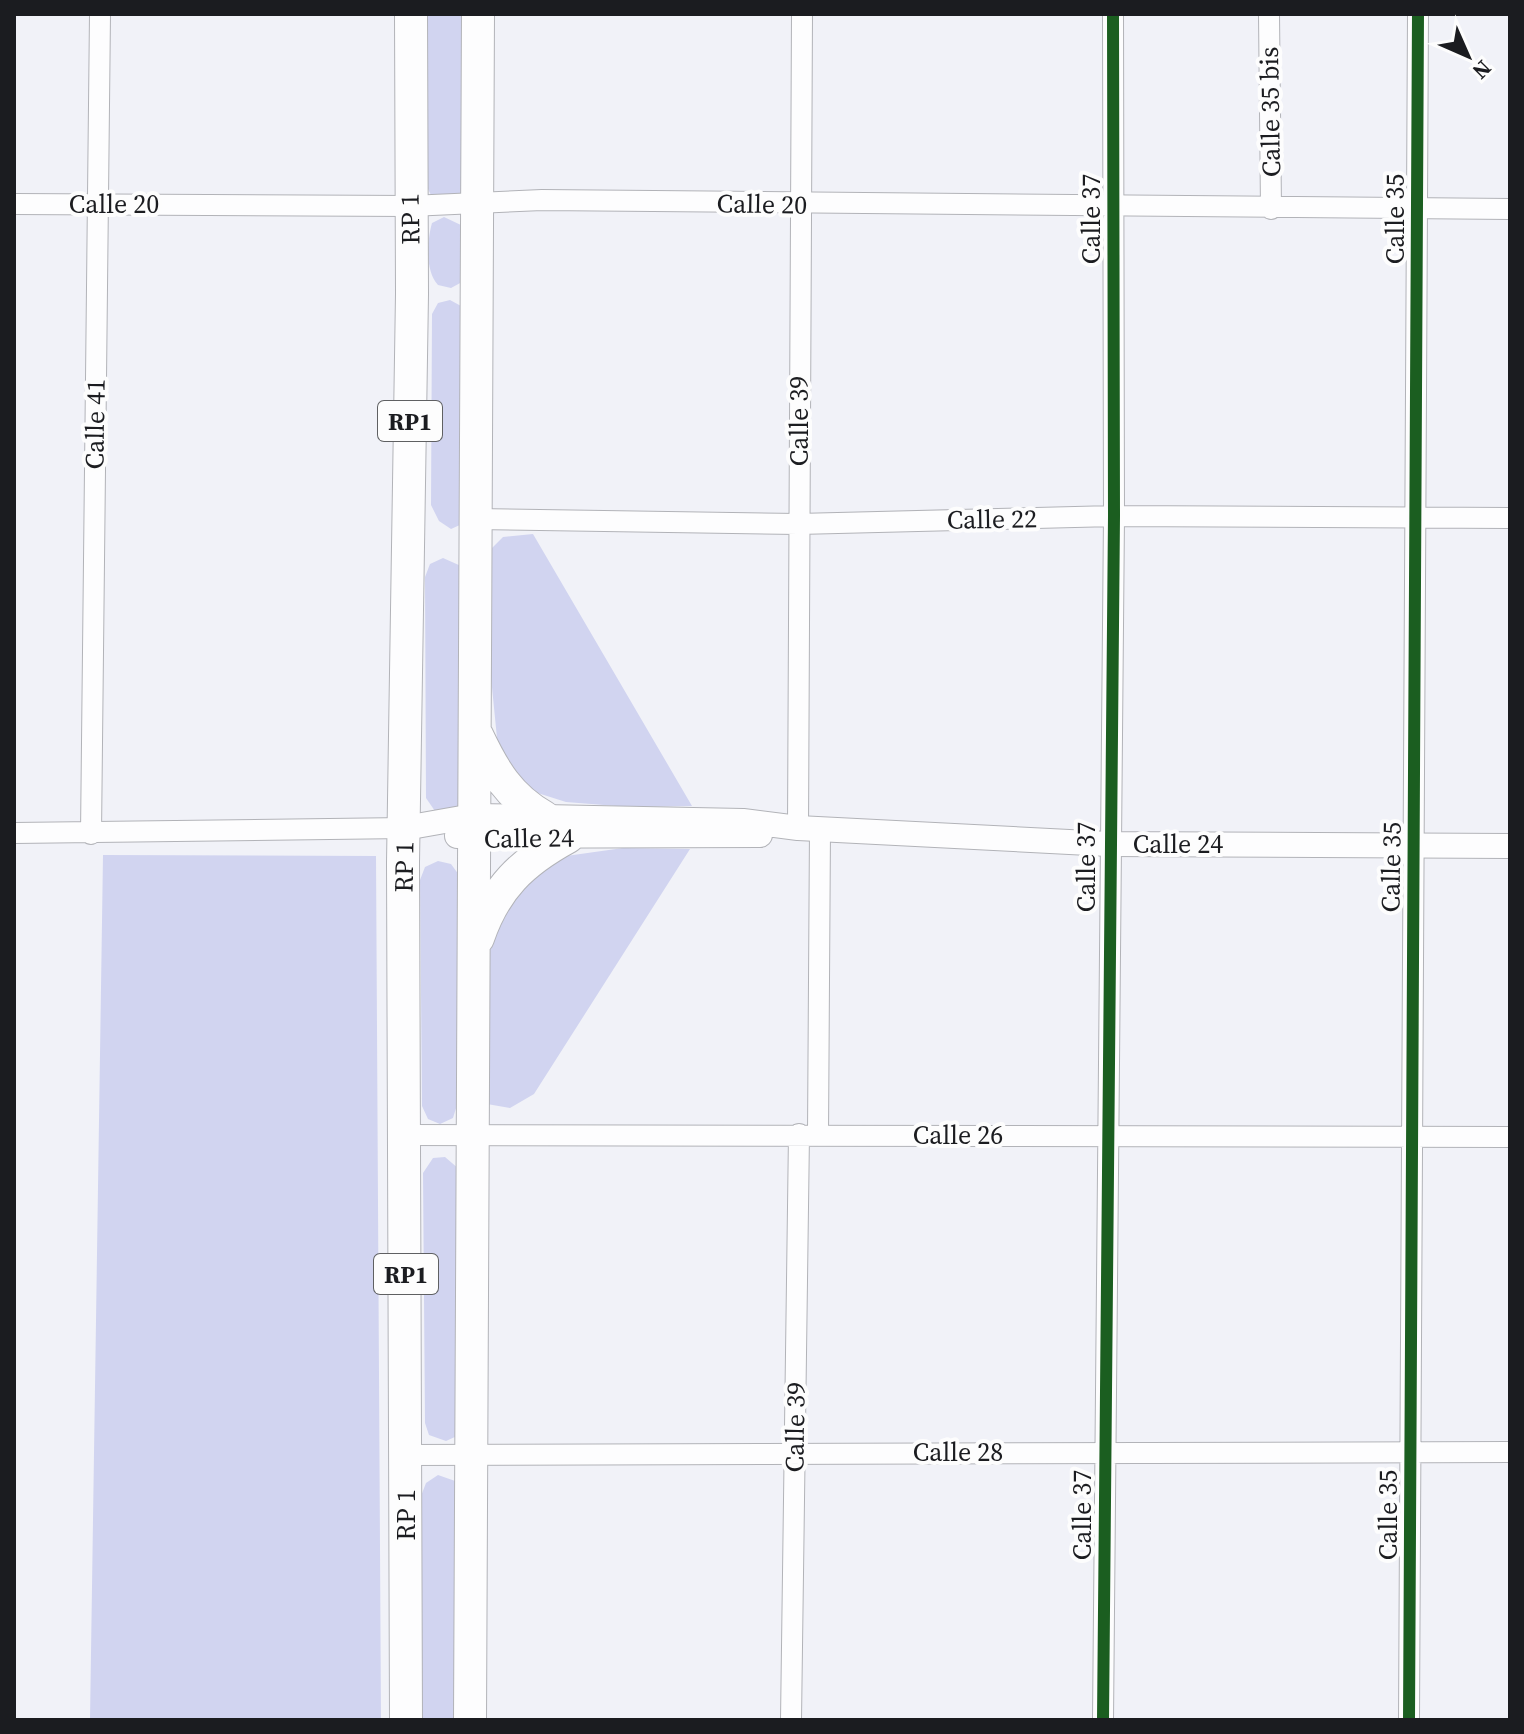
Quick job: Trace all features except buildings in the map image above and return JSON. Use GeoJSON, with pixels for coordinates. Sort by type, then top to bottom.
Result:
{"type":"FeatureCollection","features":[{"type":"Feature","properties":{"kind":"main road","name":"RP 1"},"geometry":{"type":"LineString","coordinates":[[406,1720],[405,828],[412,294],[411,14]]}},
{"type":"Feature","properties":{"kind":"main road","name":"RP1"},"geometry":{"type":"LineString","coordinates":[[470,1720],[470,1135],[478,14]]}},
{"type":"Feature","properties":{"kind":"main road"},"geometry":{"type":"LineString","coordinates":[[472,961],[497,896],[556,827],[509,792],[491,765],[474,727]]}},
{"type":"Feature","properties":{"kind":"street","name":"Calle 41"},"geometry":{"type":"LineString","coordinates":[[91,834],[100,14]]}},
{"type":"Feature","properties":{"kind":"street","name":"Calle 39"},"geometry":{"type":"LineString","coordinates":[[791,1720],[794,1453],[809,1134],[809,828],[798,524],[802,14]]}},
{"type":"Feature","properties":{"kind":"street","name":"Calle 37"},"geometry":{"type":"LineString","coordinates":[[1103,1720],[1108,844],[1114,516],[1113,14]]}},
{"type":"Feature","properties":{"kind":"street","name":"Calle 35 bis"},"geometry":{"type":"LineString","coordinates":[[1269,14],[1271,209]]}},
{"type":"Feature","properties":{"kind":"street","name":"Calle 35"},"geometry":{"type":"LineString","coordinates":[[1409,1720],[1418,14]]}},
{"type":"Feature","properties":{"kind":"street","name":"Calle 20"},"geometry":{"type":"LineString","coordinates":[[14,204],[410,206],[542,200],[800,205],[1510,209]]}},
{"type":"Feature","properties":{"kind":"street","name":"Calle 22"},"geometry":{"type":"LineString","coordinates":[[475,519],[798,524],[1114,516],[1510,518]]}},
{"type":"Feature","properties":{"kind":"street","name":"Calle 24"},"geometry":{"type":"LineString","coordinates":[[14,833],[556,827],[743,821],[809,828],[1108,844],[1510,846]]}},
{"type":"Feature","properties":{"kind":"street","name":"Calle 26"},"geometry":{"type":"LineString","coordinates":[[406,1135],[1510,1137]]}},
{"type":"Feature","properties":{"kind":"street","name":"Calle 28"},"geometry":{"type":"LineString","coordinates":[[406,1455],[1510,1452]]}},
{"type":"Feature","properties":{"kind":"shaded area"},"geometry":{"type":"Polygon","coordinates":[[[427,14],[465,14],[463,192],[459,197],[431,195],[428,189],[427,14]]]}},
{"type":"Feature","properties":{"kind":"shaded area"},"geometry":{"type":"Polygon","coordinates":[[[444,217],[463,226],[462,282],[451,288],[438,285],[429,264],[432,223],[444,217]]]}},
{"type":"Feature","properties":{"kind":"shaded area"},"geometry":{"type":"Polygon","coordinates":[[[450,300],[461,306],[462,524],[451,529],[439,521],[431,505],[432,314],[438,303],[450,300]]]}},
{"type":"Feature","properties":{"kind":"shaded area"},"geometry":{"type":"Polygon","coordinates":[[[533,534],[692,806],[629,807],[566,802],[528,790],[499,750],[488,647],[491,549],[503,537],[533,534]]]}},
{"type":"Feature","properties":{"kind":"shaded area"},"geometry":{"type":"Polygon","coordinates":[[[443,558],[461,566],[460,804],[456,810],[437,814],[426,798],[425,577],[430,564],[443,558]]]}},
{"type":"Feature","properties":{"kind":"shaded area"},"geometry":{"type":"Polygon","coordinates":[[[623,848],[690,849],[534,1094],[510,1108],[487,1104],[484,1097],[490,931],[508,898],[559,857],[623,848]]]}},
{"type":"Feature","properties":{"kind":"shaded area"},"geometry":{"type":"Polygon","coordinates":[[[103,855],[376,856],[381,1720],[90,1720],[103,855]]]}},
{"type":"Feature","properties":{"kind":"shaded area"},"geometry":{"type":"Polygon","coordinates":[[[438,861],[451,864],[459,875],[457,1105],[453,1118],[440,1124],[428,1119],[422,1106],[420,880],[425,867],[438,861]]]}},
{"type":"Feature","properties":{"kind":"shaded area"},"geometry":{"type":"Polygon","coordinates":[[[445,1157],[459,1169],[457,1436],[446,1441],[429,1435],[425,1423],[423,1173],[433,1158],[445,1157]]]}},
{"type":"Feature","properties":{"kind":"shaded area"},"geometry":{"type":"Polygon","coordinates":[[[438,1475],[458,1482],[462,1720],[420,1720],[421,1496],[426,1483],[438,1475]]]}},
{"type":"Feature","properties":{"kind":"cycle path"},"geometry":{"type":"LineString","coordinates":[[1103,1720],[1114,516],[1113,14]]}},
{"type":"Feature","properties":{"kind":"cycle path"},"geometry":{"type":"LineString","coordinates":[[1409,1720],[1418,14]]}}]}
